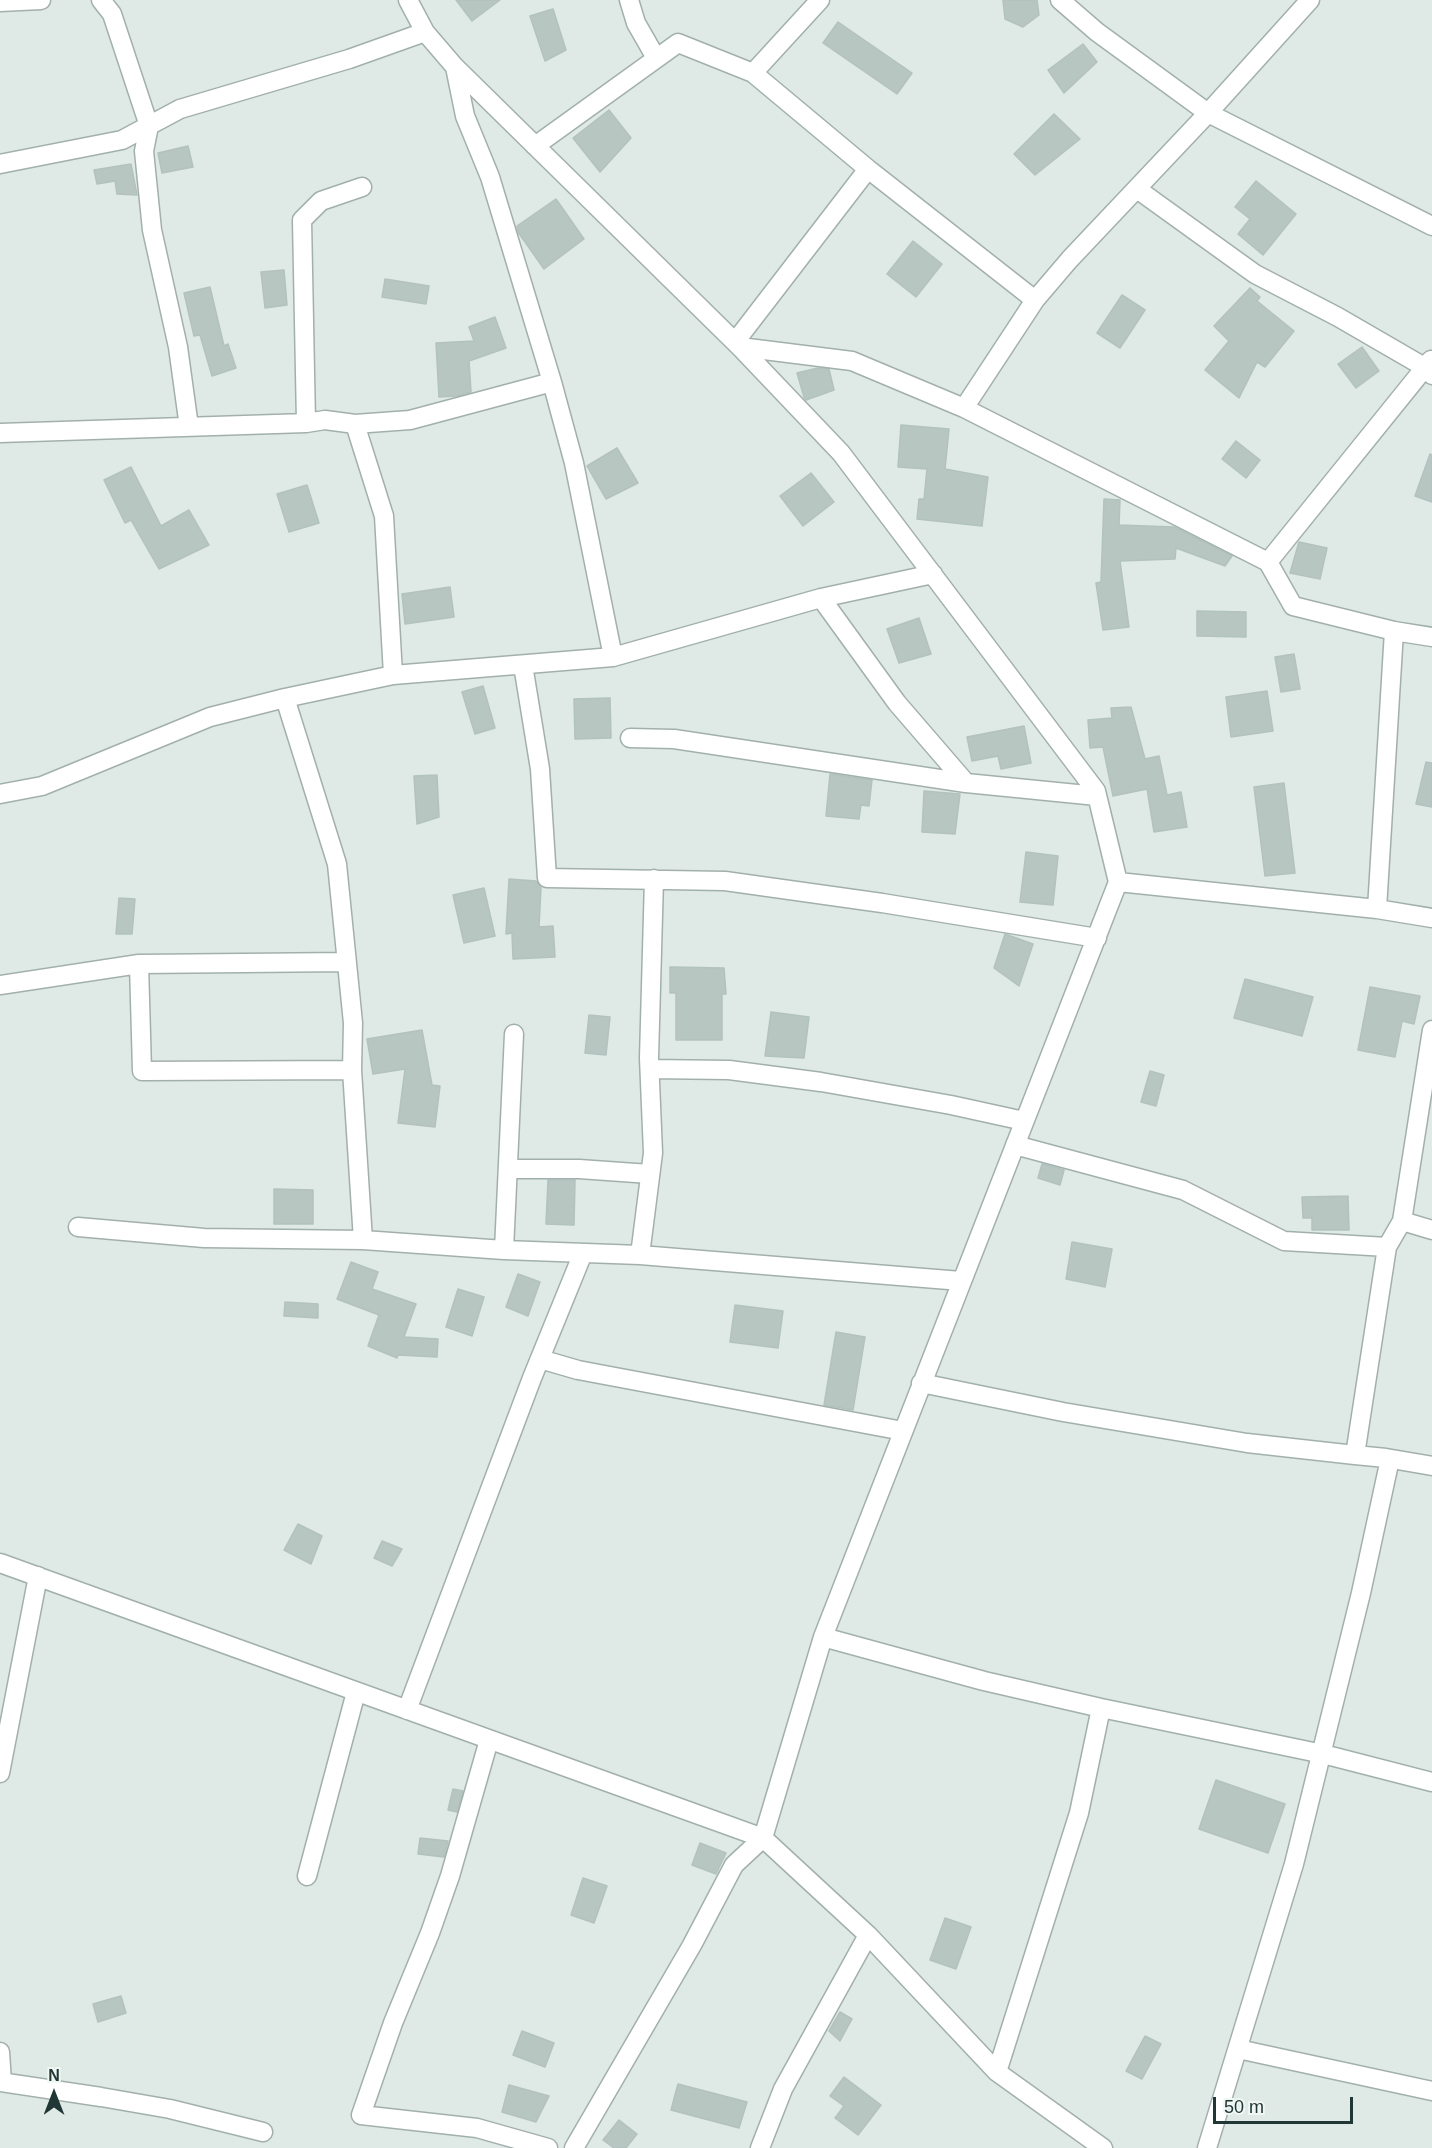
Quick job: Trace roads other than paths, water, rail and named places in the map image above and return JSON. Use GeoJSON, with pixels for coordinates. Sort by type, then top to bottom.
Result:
{"type":"FeatureCollection","features":[{"type":"Feature","properties":{"kind":"street"},"geometry":{"type":"LineString","coordinates":[[0,2],[41,0]]}},
{"type":"Feature","properties":{"kind":"street"},"geometry":{"type":"LineString","coordinates":[[101,0],[112,14],[149,126],[144,152],[152,230],[178,347],[189,427]]}},
{"type":"Feature","properties":{"kind":"street"},"geometry":{"type":"LineString","coordinates":[[408,0],[425,32],[455,67],[738,345],[841,453],[1096,791],[1119,882],[823,1637],[763,1838],[734,1865],[692,1945],[574,2148]]}},
{"type":"Feature","properties":{"kind":"street"},"geometry":{"type":"LineString","coordinates":[[629,0],[636,23],[656,58]]}},
{"type":"Feature","properties":{"kind":"street"},"geometry":{"type":"LineString","coordinates":[[753,73],[820,0]]}},
{"type":"Feature","properties":{"kind":"street"},"geometry":{"type":"LineString","coordinates":[[1060,0],[1097,32],[1208,113],[1432,226]]}},
{"type":"Feature","properties":{"kind":"street"},"geometry":{"type":"LineString","coordinates":[[964,408],[1035,300],[1070,259],[1208,113],[1310,0]]}},
{"type":"Feature","properties":{"kind":"street"},"geometry":{"type":"LineString","coordinates":[[0,164],[122,140],[180,109],[349,59],[425,32]]}},
{"type":"Feature","properties":{"kind":"street"},"geometry":{"type":"LineString","coordinates":[[535,146],[678,43],[753,73],[868,169],[1035,300]]}},
{"type":"Feature","properties":{"kind":"street"},"geometry":{"type":"LineString","coordinates":[[455,67],[465,116],[490,177],[574,463],[613,657]]}},
{"type":"Feature","properties":{"kind":"street"},"geometry":{"type":"LineString","coordinates":[[738,345],[868,169]]}},
{"type":"Feature","properties":{"kind":"street"},"geometry":{"type":"LineString","coordinates":[[306,423],[302,220],[321,201],[362,187]]}},
{"type":"Feature","properties":{"kind":"street"},"geometry":{"type":"LineString","coordinates":[[1137,189],[1255,274],[1430,367],[1268,562]]}},
{"type":"Feature","properties":{"kind":"street"},"geometry":{"type":"LineString","coordinates":[[738,345],[852,361],[964,408],[1268,562],[1293,606],[1394,631],[1432,637]]}},
{"type":"Feature","properties":{"kind":"street"},"geometry":{"type":"LineString","coordinates":[[0,433],[306,423],[325,420],[355,424],[410,420],[552,382]]}},
{"type":"Feature","properties":{"kind":"street"},"geometry":{"type":"LineString","coordinates":[[355,424],[384,516],[393,675]]}},
{"type":"Feature","properties":{"kind":"street"},"geometry":{"type":"LineString","coordinates":[[0,794],[42,786],[210,717],[285,698],[393,675],[613,657],[821,598],[933,574]]}},
{"type":"Feature","properties":{"kind":"street"},"geometry":{"type":"LineString","coordinates":[[821,598],[897,703],[966,783]]}},
{"type":"Feature","properties":{"kind":"street"},"geometry":{"type":"LineString","coordinates":[[1377,909],[1394,631]]}},
{"type":"Feature","properties":{"kind":"street"},"geometry":{"type":"LineString","coordinates":[[522,665],[540,769],[547,878],[725,881],[882,903],[1097,938]]}},
{"type":"Feature","properties":{"kind":"street"},"geometry":{"type":"LineString","coordinates":[[285,698],[337,864],[353,1023],[352,1070],[363,1240]]}},
{"type":"Feature","properties":{"kind":"street"},"geometry":{"type":"LineString","coordinates":[[630,738],[674,739],[966,783],[1097,796]]}},
{"type":"Feature","properties":{"kind":"street"},"geometry":{"type":"LineString","coordinates":[[640,1255],[652,1153],[650,1069],[654,879]]}},
{"type":"Feature","properties":{"kind":"street"},"geometry":{"type":"LineString","coordinates":[[1119,882],[1377,909],[1432,918]]}},
{"type":"Feature","properties":{"kind":"street"},"geometry":{"type":"LineString","coordinates":[[0,985],[139,964],[346,962]]}},
{"type":"Feature","properties":{"kind":"street"},"geometry":{"type":"LineString","coordinates":[[139,964],[142,1071],[352,1070]]}},
{"type":"Feature","properties":{"kind":"street"},"geometry":{"type":"LineString","coordinates":[[1355,1455],[1387,1247],[1402,1221],[1432,1030]]}},
{"type":"Feature","properties":{"kind":"street"},"geometry":{"type":"LineString","coordinates":[[504,1250],[514,1034]]}},
{"type":"Feature","properties":{"kind":"street"},"geometry":{"type":"LineString","coordinates":[[650,1069],[729,1070],[810,1081],[1024,1120]]}},
{"type":"Feature","properties":{"kind":"street"},"geometry":{"type":"LineString","coordinates":[[1014,1145],[1183,1190],[1284,1241],[1387,1247]]}},
{"type":"Feature","properties":{"kind":"street"},"geometry":{"type":"LineString","coordinates":[[508,1168],[579,1168],[650,1174]]}},
{"type":"Feature","properties":{"kind":"street"},"geometry":{"type":"LineString","coordinates":[[1402,1221],[1432,1230]]}},
{"type":"Feature","properties":{"kind":"street"},"geometry":{"type":"LineString","coordinates":[[78,1227],[204,1238],[363,1240],[504,1250],[640,1255],[962,1281]]}},
{"type":"Feature","properties":{"kind":"street"},"geometry":{"type":"LineString","coordinates":[[407,1710],[446,1603],[583,1253]]}},
{"type":"Feature","properties":{"kind":"street"},"geometry":{"type":"LineString","coordinates":[[540,1359],[578,1370],[903,1431]]}},
{"type":"Feature","properties":{"kind":"street"},"geometry":{"type":"LineString","coordinates":[[921,1383],[1063,1412],[1224,1439],[1432,1466]]}},
{"type":"Feature","properties":{"kind":"street"},"geometry":{"type":"LineString","coordinates":[[1207,2148],[1294,1864],[1323,1754],[1390,1459]]}},
{"type":"Feature","properties":{"kind":"street"},"geometry":{"type":"LineString","coordinates":[[0,1563],[763,1838],[868,1935],[997,2072],[1103,2148]]}},
{"type":"Feature","properties":{"kind":"street"},"geometry":{"type":"LineString","coordinates":[[0,1773],[38,1576]]}},
{"type":"Feature","properties":{"kind":"street"},"geometry":{"type":"LineString","coordinates":[[823,1637],[984,1681],[1323,1754],[1432,1782]]}},
{"type":"Feature","properties":{"kind":"street"},"geometry":{"type":"LineString","coordinates":[[307,1876],[356,1692]]}},
{"type":"Feature","properties":{"kind":"street"},"geometry":{"type":"LineString","coordinates":[[997,2072],[1079,1813],[1101,1708]]}},
{"type":"Feature","properties":{"kind":"street"},"geometry":{"type":"LineString","coordinates":[[489,1740],[444,1895],[393,2022],[361,2115],[477,2128],[548,2148]]}},
{"type":"Feature","properties":{"kind":"street"},"geometry":{"type":"LineString","coordinates":[[760,2148],[783,2089],[868,1935]]}},
{"type":"Feature","properties":{"kind":"street"},"geometry":{"type":"LineString","coordinates":[[1238,2049],[1432,2091]]}},
{"type":"Feature","properties":{"kind":"street"},"geometry":{"type":"LineString","coordinates":[[0,2052],[1,2082],[170,2109],[263,2132]]}}]}
